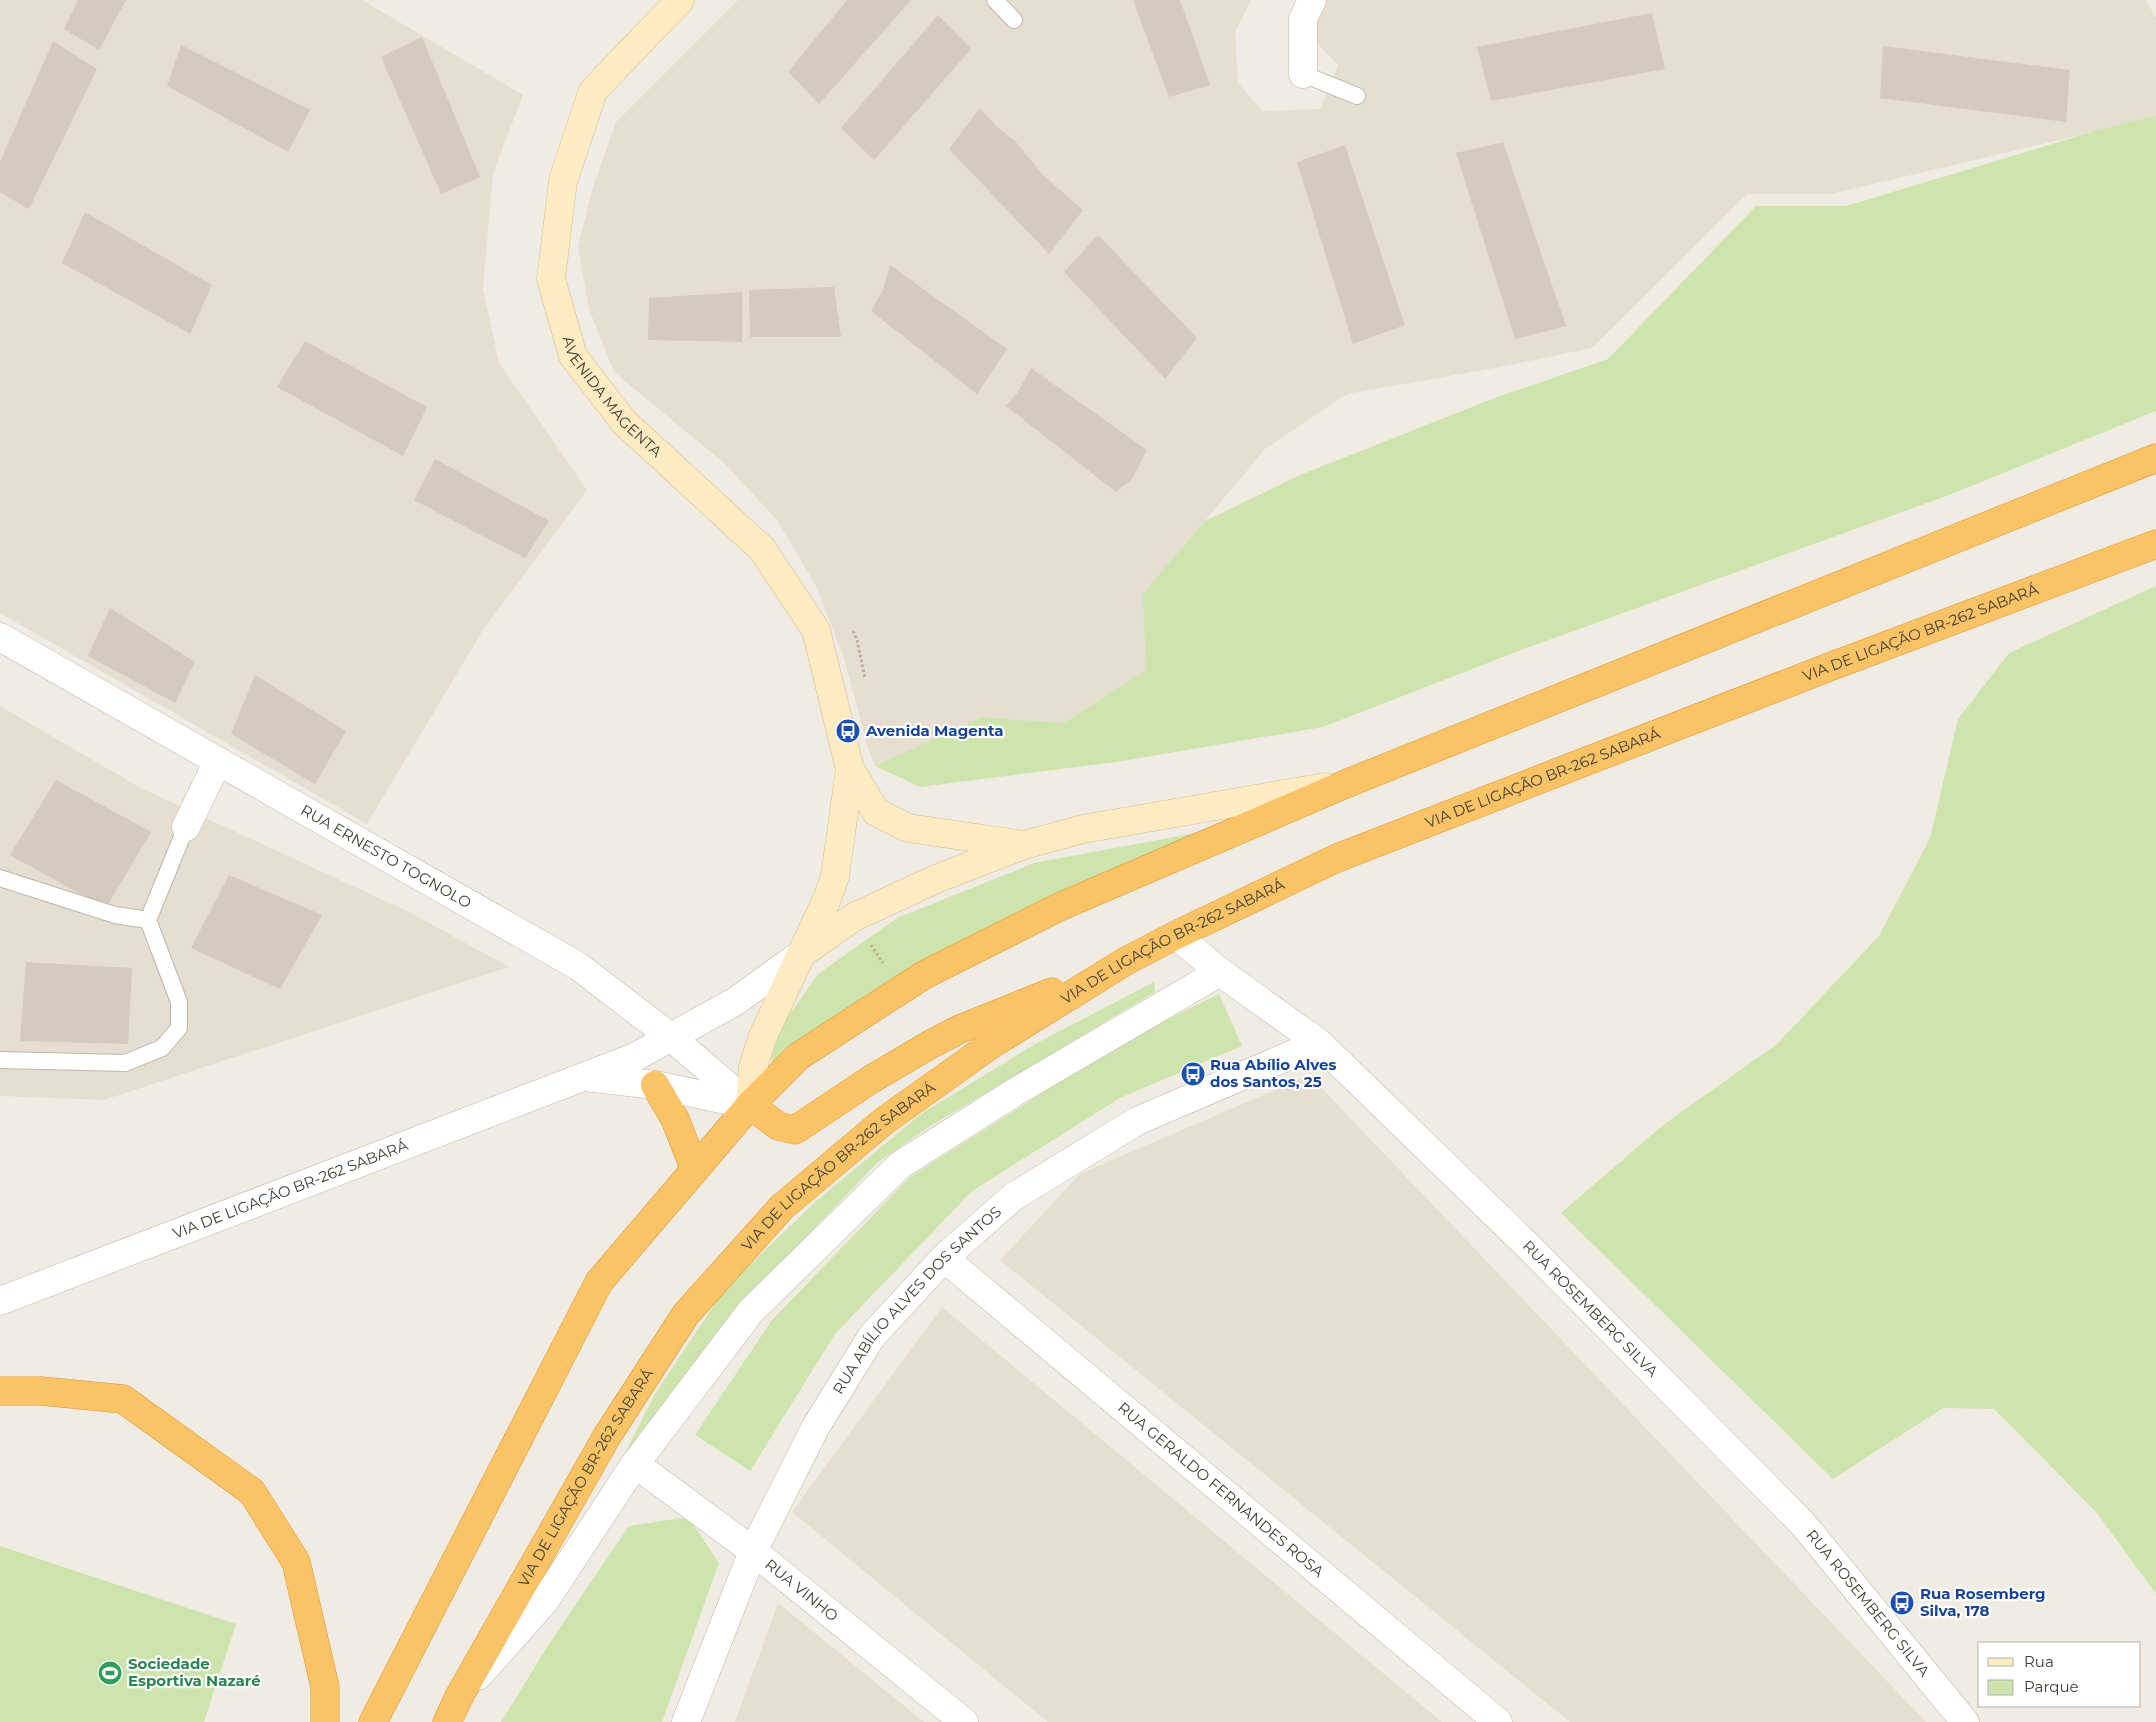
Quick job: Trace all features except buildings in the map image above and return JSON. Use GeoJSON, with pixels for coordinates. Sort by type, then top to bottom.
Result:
{"type":"FeatureCollection","features":[{"type":"Feature","properties":{"kind":"highway"},"geometry":{"type":"LineString","coordinates":[[373,1722],[599,1282],[750,1105],[799,1056],[924,975],[1057,908],[1348,783],[2156,458]]}},
{"type":"Feature","properties":{"kind":"highway","name":"VIA DE LIGAÇÃO BR-262 SABARÁ"},"geometry":{"type":"LineString","coordinates":[[447,1722],[460,1695],[607,1436],[686,1314],[776,1214],[899,1110],[992,1044],[1126,961],[1336,858],[1832,666],[2156,544]]}},
{"type":"Feature","properties":{"kind":"highway"},"geometry":{"type":"LineString","coordinates":[[750,1105],[784,1129],[795,1130],[870,1080],[960,1029],[1126,961]]}},
{"type":"Feature","properties":{"kind":"highway"},"geometry":{"type":"LineString","coordinates":[[655,1085],[674,1119],[695,1170]]}},
{"type":"Feature","properties":{"kind":"highway"},"geometry":{"type":"LineString","coordinates":[[0,1391],[41,1391],[123,1399],[252,1492],[296,1562],[325,1687],[325,1722]]}},
{"type":"Feature","properties":{"kind":"street","name":"AVENIDA MAGENTA"},"geometry":{"type":"LineString","coordinates":[[680,0],[593,91],[563,181],[551,279],[573,356],[624,422],[762,548],[816,630],[850,769],[876,812],[908,828],[1024,845]]}},
{"type":"Feature","properties":{"kind":"street"},"geometry":{"type":"LineString","coordinates":[[1303,74],[1303,19],[1312,0]]}},
{"type":"Feature","properties":{"kind":"street","name":"RUA ERNESTO TOGNOLO"},"geometry":{"type":"LineString","coordinates":[[0,637],[578,966],[672,1038],[750,1105]]}},
{"type":"Feature","properties":{"kind":"street"},"geometry":{"type":"LineString","coordinates":[[186,827],[218,761]]}},
{"type":"Feature","properties":{"kind":"street","name":"AVENIDA MAGENTA"},"geometry":{"type":"LineString","coordinates":[[750,1105],[753,1067],[763,1036],[827,899],[835,876],[850,769]]}},
{"type":"Feature","properties":{"kind":"street"},"geometry":{"type":"LineString","coordinates":[[801,954],[854,917],[936,879],[1024,845],[1084,829],[1348,783]]}},
{"type":"Feature","properties":{"kind":"street","name":"RUA ROSEMBERG SILVA"},"geometry":{"type":"LineString","coordinates":[[1176,935],[1220,972],[1319,1042],[1531,1249],[1803,1524],[1965,1722]]}},
{"type":"Feature","properties":{"kind":"street","name":"VIA DE LIGAÇÃO BR-262 SABARÁ"},"geometry":{"type":"LineString","coordinates":[[0,1301],[634,1057],[672,1038],[736,1001],[801,954]]}},
{"type":"Feature","properties":{"kind":"street","name":"VIA DE LIGAÇÃO BR-262 SABARÁ"},"geometry":{"type":"LineString","coordinates":[[460,1695],[544,1602],[635,1464],[751,1311],[900,1164],[1015,1092],[1220,972]]}},
{"type":"Feature","properties":{"kind":"street","name":"RUA ABÍLIO ALVES DOS SANTOS"},"geometry":{"type":"LineString","coordinates":[[686,1722],[753,1551],[815,1428],[872,1336],[944,1258],[1013,1197],[1137,1121],[1319,1042]]}},
{"type":"Feature","properties":{"kind":"street","name":"VIA DE LIGAÇÃO BR-262 SABARÁ"},"geometry":{"type":"LineString","coordinates":[[581,1077],[655,1085],[750,1105]]}},
{"type":"Feature","properties":{"kind":"street","name":"RUA GERALDO FERNANDES ROSA"},"geometry":{"type":"LineString","coordinates":[[944,1258],[1498,1722]]}},
{"type":"Feature","properties":{"kind":"street","name":"RUA VINHO"},"geometry":{"type":"LineString","coordinates":[[635,1464],[753,1551],[964,1722]]}},
{"type":"Feature","properties":{"kind":"lane"},"geometry":{"type":"LineString","coordinates":[[994,0],[1014,20]]}},
{"type":"Feature","properties":{"kind":"lane"},"geometry":{"type":"LineString","coordinates":[[1303,74],[1357,96]]}},
{"type":"Feature","properties":{"kind":"lane"},"geometry":{"type":"LineString","coordinates":[[0,1060],[125,1063],[162,1048],[179,1028],[179,1002],[148,920],[186,827]]}},
{"type":"Feature","properties":{"kind":"lane"},"geometry":{"type":"LineString","coordinates":[[0,878],[115,915],[148,920]]}},
{"type":"Feature","properties":{"kind":"path"},"geometry":{"type":"LineString","coordinates":[[849,625],[858,640],[865,679]]}},
{"type":"Feature","properties":{"kind":"shaded area"},"geometry":{"type":"Polygon","coordinates":[[[0,0],[362,0],[523,95],[493,173],[483,289],[499,363],[587,490],[483,630],[367,824],[0,613],[0,0]]]}},
{"type":"Feature","properties":{"kind":"shaded area"},"geometry":{"type":"Polygon","coordinates":[[[738,0],[1251,0],[1235,32],[1238,83],[1262,111],[1320,109],[1338,65],[1295,20],[1316,0],[2146,0],[2156,18],[2156,117],[1831,194],[1747,194],[1592,348],[1500,367],[1347,394],[1265,449],[1144,594],[1146,670],[1064,723],[982,717],[875,766],[868,748],[843,655],[816,586],[777,520],[724,463],[614,372],[589,309],[578,247],[592,190],[616,122],[738,0]]]}},
{"type":"Feature","properties":{"kind":"shaded area"},"geometry":{"type":"Polygon","coordinates":[[[0,706],[141,788],[409,912],[509,967],[104,1100],[0,1096],[0,706]]]}},
{"type":"Feature","properties":{"kind":"shaded area"},"geometry":{"type":"Polygon","coordinates":[[[1309,1075],[1926,1722],[1570,1722],[1000,1260],[1080,1174],[1309,1075]]]}},
{"type":"Feature","properties":{"kind":"shaded area"},"geometry":{"type":"Polygon","coordinates":[[[942,1307],[1442,1722],[1048,1722],[792,1512],[942,1307]]]}},
{"type":"Feature","properties":{"kind":"shaded area"},"geometry":{"type":"Polygon","coordinates":[[[778,1603],[924,1722],[735,1722],[778,1603]]]}},
{"type":"Feature","properties":{"kind":"green space"},"geometry":{"type":"Polygon","coordinates":[[[2156,116],[2156,411],[1949,495],[1516,652],[1323,727],[1116,762],[920,787],[875,766],[982,717],[1064,723],[1146,670],[1143,594],[1205,521],[1300,475],[1492,399],[1608,359],[1756,206],[1846,206],[2102,129],[2156,116]]]}},
{"type":"Feature","properties":{"kind":"green space"},"geometry":{"type":"Polygon","coordinates":[[[2156,586],[2156,1594],[2097,1513],[1994,1409],[1943,1408],[1833,1479],[1561,1213],[1663,1125],[1777,1044],[1879,936],[1930,838],[1958,719],[2009,653],[2156,586]]]}},
{"type":"Feature","properties":{"kind":"green space"},"geometry":{"type":"Polygon","coordinates":[[[1217,829],[773,1067],[770,1042],[818,974],[897,918],[1034,863],[1217,829]]]}},
{"type":"Feature","properties":{"kind":"green space"},"geometry":{"type":"Polygon","coordinates":[[[1154,982],[1155,992],[927,1128],[877,1163],[747,1298],[661,1412],[624,1455],[655,1394],[724,1290],[814,1203],[921,1114],[1035,1044],[1154,982]]]}},
{"type":"Feature","properties":{"kind":"green space"},"geometry":{"type":"Polygon","coordinates":[[[1219,994],[1242,1046],[1120,1098],[972,1191],[835,1334],[750,1471],[695,1435],[772,1320],[910,1177],[1126,1040],[1219,994]]]}},
{"type":"Feature","properties":{"kind":"green space"},"geometry":{"type":"Polygon","coordinates":[[[688,1517],[719,1563],[662,1722],[501,1722],[549,1644],[629,1526],[688,1517]]]}},
{"type":"Feature","properties":{"kind":"green space","name":"Sociedade Esportiva Nazaré"},"geometry":{"type":"Polygon","coordinates":[[[0,1546],[236,1624],[204,1722],[0,1722],[0,1546]]]}},
{"type":"Feature","properties":{"kind":"place","name":"Avenida Magenta"},"geometry":{"type":"Point","coordinates":[848,731]}},
{"type":"Feature","properties":{"kind":"place","name":"Rua Abílio Alves dos Santos, 25"},"geometry":{"type":"Point","coordinates":[1193,1074]}},
{"type":"Feature","properties":{"kind":"place","name":"Rua Rosemberg Silva, 178"},"geometry":{"type":"Point","coordinates":[1902,1603]}},
{"type":"Feature","properties":{"kind":"place","name":"Sociedade Esportiva Nazaré"},"geometry":{"type":"Point","coordinates":[110,1673]}}]}
